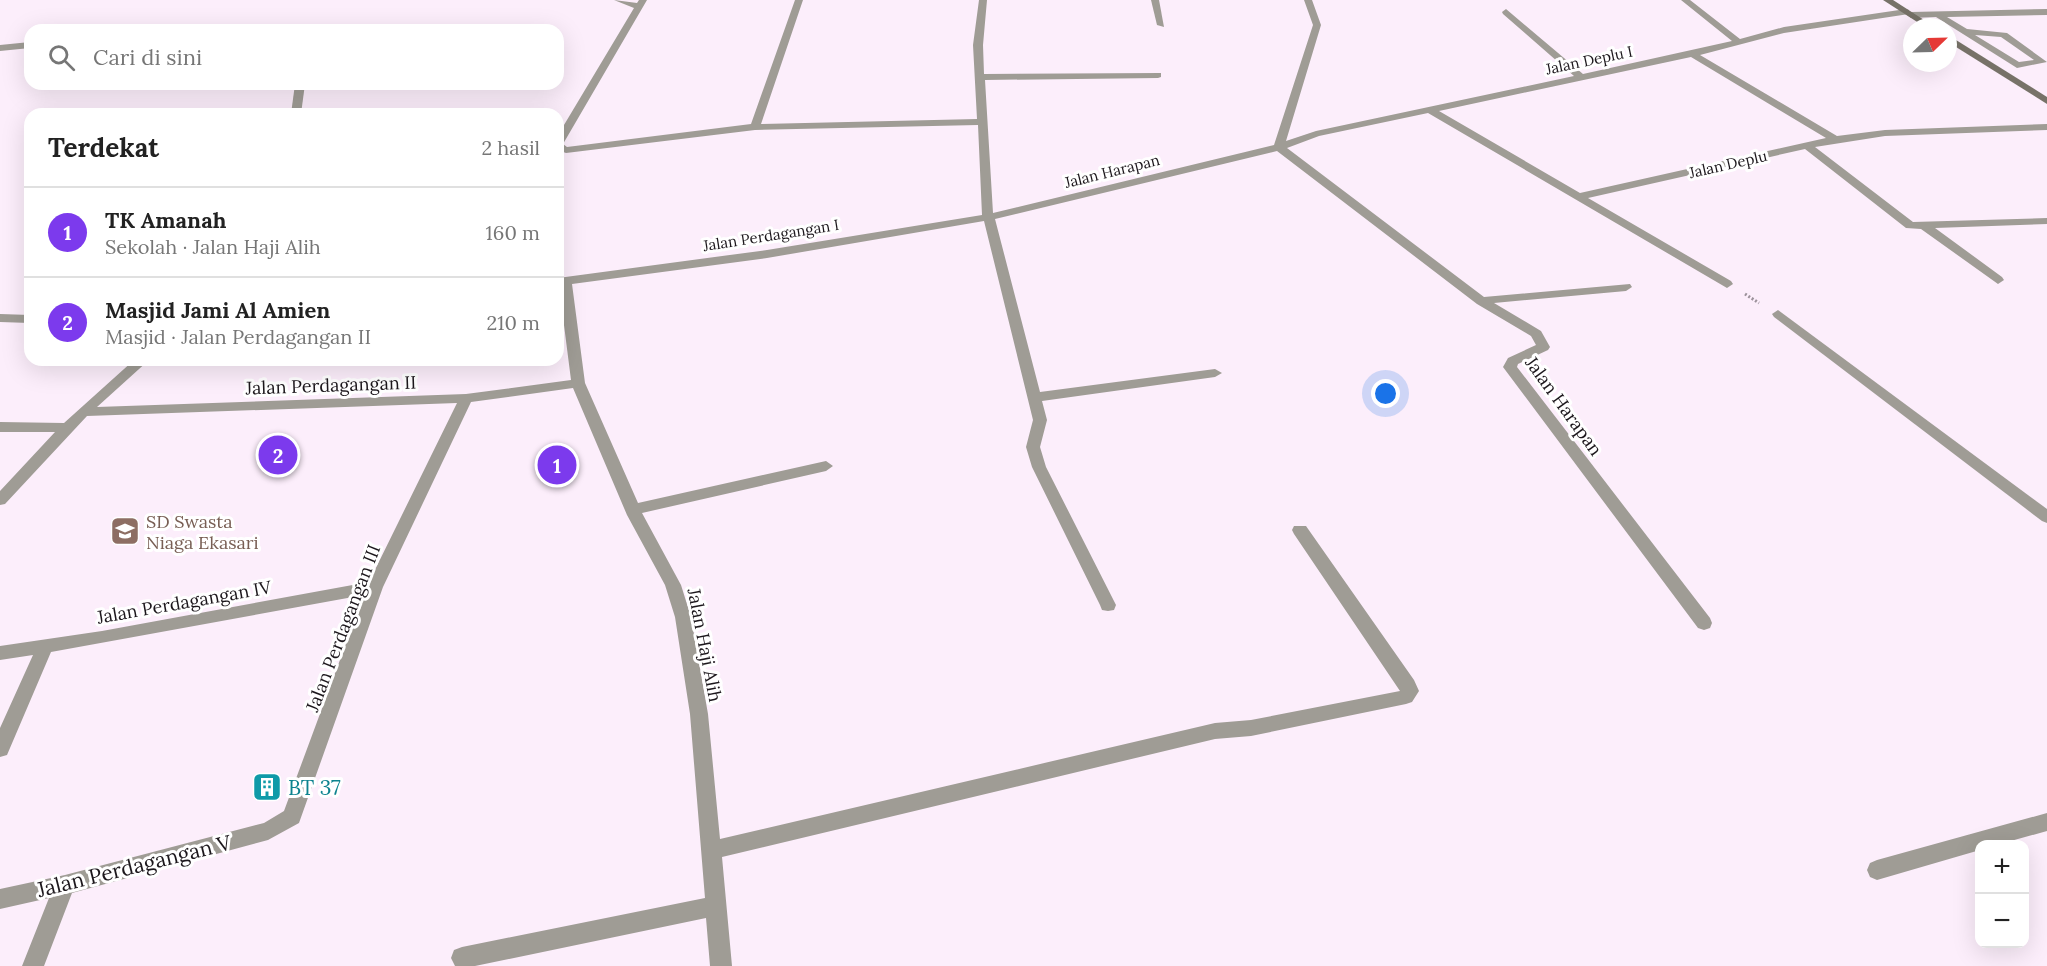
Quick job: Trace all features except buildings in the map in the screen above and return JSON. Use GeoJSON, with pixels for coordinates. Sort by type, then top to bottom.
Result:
{"type":"FeatureCollection","features":[{"type":"Feature","properties":{"kind":"main road"},"geometry":{"type":"LineString","coordinates":[[1887,0],[1917,18]]}},
{"type":"Feature","properties":{"kind":"main road"},"geometry":{"type":"LineString","coordinates":[[1957,44],[2047,101]]}},
{"type":"Feature","properties":{"kind":"street"},"geometry":{"type":"LineString","coordinates":[[564,135],[640,3],[618,0]]}},
{"type":"Feature","properties":{"kind":"street"},"geometry":{"type":"LineString","coordinates":[[755,127],[799,0]]}},
{"type":"Feature","properties":{"kind":"street"},"geometry":{"type":"LineString","coordinates":[[983,0],[978,45],[988,216],[1041,420],[1033,447],[1039,467],[1108,606]]}},
{"type":"Feature","properties":{"kind":"street"},"geometry":{"type":"LineString","coordinates":[[1155,0],[1161,25]]}},
{"type":"Feature","properties":{"kind":"street"},"geometry":{"type":"LineString","coordinates":[[1279,147],[1317,25],[1308,0]]}},
{"type":"Feature","properties":{"kind":"street"},"geometry":{"type":"LineString","coordinates":[[1684,0],[1739,42]]}},
{"type":"Feature","properties":{"kind":"street"},"geometry":{"type":"LineString","coordinates":[[1506,12],[1580,77]]}},
{"type":"Feature","properties":{"kind":"street","name":"Jalan Deplu I"},"geometry":{"type":"LineString","coordinates":[[1279,147],[1316,134],[1432,111],[1848,19],[1909,13],[2047,12]]}},
{"type":"Feature","properties":{"kind":"street"},"geometry":{"type":"LineString","coordinates":[[1938,14],[2017,65],[2047,70]]}},
{"type":"Feature","properties":{"kind":"street"},"geometry":{"type":"LineString","coordinates":[[1965,32],[2004,35],[2043,62],[1991,65]]}},
{"type":"Feature","properties":{"kind":"street"},"geometry":{"type":"LineString","coordinates":[[0,48],[24,46]]}},
{"type":"Feature","properties":{"kind":"street"},"geometry":{"type":"LineString","coordinates":[[1692,54],[1835,139]]}},
{"type":"Feature","properties":{"kind":"street"},"geometry":{"type":"LineString","coordinates":[[979,77],[1158,75]]}},
{"type":"Feature","properties":{"kind":"street"},"geometry":{"type":"LineString","coordinates":[[297,108],[299,90]]}},
{"type":"Feature","properties":{"kind":"street"},"geometry":{"type":"LineString","coordinates":[[1432,111],[1727,284]]}},
{"type":"Feature","properties":{"kind":"street"},"geometry":{"type":"LineString","coordinates":[[564,149],[755,127],[981,123]]}},
{"type":"Feature","properties":{"kind":"street","name":"Jalan Deplu"},"geometry":{"type":"LineString","coordinates":[[1578,197],[1835,139],[1885,134],[2047,127]]}},
{"type":"Feature","properties":{"kind":"street"},"geometry":{"type":"LineString","coordinates":[[1807,145],[1910,226],[2047,221]]}},
{"type":"Feature","properties":{"kind":"street","name":"Jalan Harapan"},"geometry":{"type":"LineString","coordinates":[[988,216],[1019,212],[1279,147],[1481,301],[1536,334],[1543,347],[1509,363],[1510,366],[1704,623]]}},
{"type":"Feature","properties":{"kind":"street","name":"Jalan Perdagangan I"},"geometry":{"type":"LineString","coordinates":[[564,282],[767,254],[988,216]]}},
{"type":"Feature","properties":{"kind":"street"},"geometry":{"type":"LineString","coordinates":[[1923,225],[1998,280]]}},
{"type":"Feature","properties":{"kind":"street"},"geometry":{"type":"LineString","coordinates":[[1481,301],[1626,287]]}},
{"type":"Feature","properties":{"kind":"street","name":"Jalan Haji Alih"},"geometry":{"type":"LineString","coordinates":[[564,295],[578,383],[633,510],[673,585],[683,617],[699,714],[721,966]]}},
{"type":"Feature","properties":{"kind":"street"},"geometry":{"type":"LineString","coordinates":[[1778,314],[2047,516]]}},
{"type":"Feature","properties":{"kind":"street"},"geometry":{"type":"LineString","coordinates":[[0,318],[24,318]]}},
{"type":"Feature","properties":{"kind":"street"},"geometry":{"type":"LineString","coordinates":[[0,500],[83,412],[135,366]]}},
{"type":"Feature","properties":{"kind":"street"},"geometry":{"type":"LineString","coordinates":[[1036,397],[1215,373]]}},
{"type":"Feature","properties":{"kind":"street","name":"Jalan Perdagangan II"},"geometry":{"type":"LineString","coordinates":[[83,412],[466,399],[578,383]]}},
{"type":"Feature","properties":{"kind":"street","name":"Jalan Perdagangan III"},"geometry":{"type":"LineString","coordinates":[[267,831],[287,821],[296,812],[375,587],[466,399]]}},
{"type":"Feature","properties":{"kind":"street"},"geometry":{"type":"LineString","coordinates":[[0,427],[70,428]]}},
{"type":"Feature","properties":{"kind":"street"},"geometry":{"type":"LineString","coordinates":[[633,510],[826,466]]}},
{"type":"Feature","properties":{"kind":"street"},"geometry":{"type":"LineString","coordinates":[[712,850],[1215,730],[1251,728],[1406,697],[1410,691],[1408,685],[1300,530]]}},
{"type":"Feature","properties":{"kind":"street","name":"Jalan Perdagangan IV"},"geometry":{"type":"LineString","coordinates":[[0,653],[45,647],[375,587]]}},
{"type":"Feature","properties":{"kind":"street"},"geometry":{"type":"LineString","coordinates":[[0,749],[45,647]]}},
{"type":"Feature","properties":{"kind":"street"},"geometry":{"type":"LineString","coordinates":[[1877,870],[2047,822]]}},
{"type":"Feature","properties":{"kind":"street","name":"Jalan Perdagangan V"},"geometry":{"type":"LineString","coordinates":[[0,899],[65,885],[267,831]]}},
{"type":"Feature","properties":{"kind":"street"},"geometry":{"type":"LineString","coordinates":[[33,966],[65,885]]}},
{"type":"Feature","properties":{"kind":"street"},"geometry":{"type":"LineString","coordinates":[[462,958],[716,906]]}},
{"type":"Feature","properties":{"kind":"path"},"geometry":{"type":"LineString","coordinates":[[1727,284],[1778,314]]}},
{"type":"Feature","properties":{"kind":"place","name":"Masjid Jami Al Amien"},"geometry":{"type":"Point","coordinates":[278,455]}},
{"type":"Feature","properties":{"kind":"place","name":"TK Amanah"},"geometry":{"type":"Point","coordinates":[557,465]}},
{"type":"Feature","properties":{"kind":"place","name":"SD Swasta Niaga Ekasari"},"geometry":{"type":"Point","coordinates":[125,531]}},
{"type":"Feature","properties":{"kind":"place","name":"BT 37"},"geometry":{"type":"Point","coordinates":[267,787]}}]}
